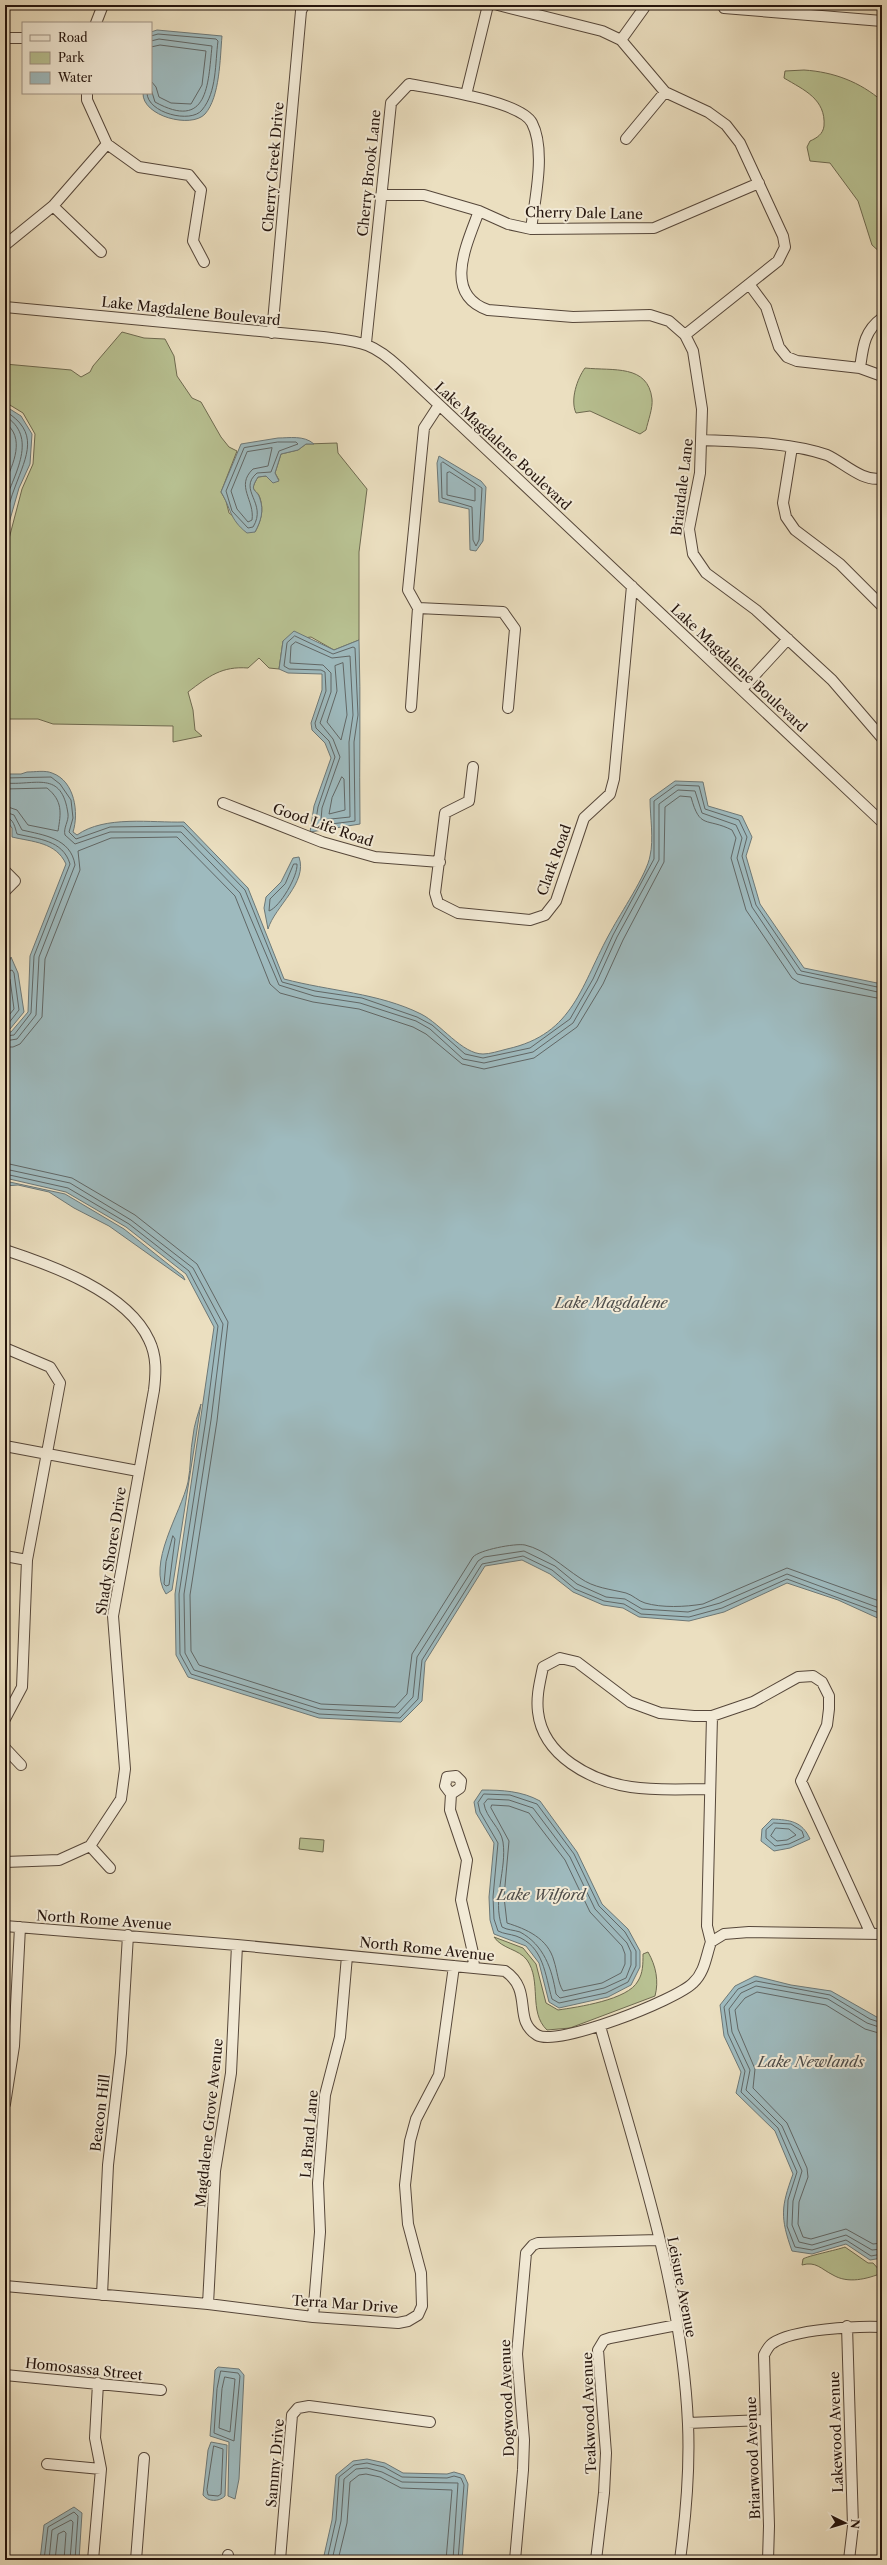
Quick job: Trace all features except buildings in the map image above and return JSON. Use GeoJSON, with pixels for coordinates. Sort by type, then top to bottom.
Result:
{"type":"FeatureCollection","features":[{"type":"Feature","properties":{"kind":"street"},"geometry":{"type":"LineString","coordinates":[[96,22],[103,5]]}},
{"type":"Feature","properties":{"kind":"street","name":"Cherry Creek Drive"},"geometry":{"type":"LineString","coordinates":[[272,333],[301,11],[304,5]]}},
{"type":"Feature","properties":{"kind":"street"},"geometry":{"type":"LineString","coordinates":[[466,95],[488,5]]}},
{"type":"Feature","properties":{"kind":"street"},"geometry":{"type":"LineString","coordinates":[[498,5],[602,31],[621,40],[631,50],[655,82],[666,92],[708,112],[726,125],[740,143],[783,236],[785,247],[778,261],[685,336]]}},
{"type":"Feature","properties":{"kind":"street"},"geometry":{"type":"LineString","coordinates":[[621,40],[644,8]]}},
{"type":"Feature","properties":{"kind":"street"},"geometry":{"type":"LineString","coordinates":[[724,8],[882,21]]}},
{"type":"Feature","properties":{"kind":"street"},"geometry":{"type":"LineString","coordinates":[[5,38],[22,38]]}},
{"type":"Feature","properties":{"kind":"street","name":"Cherry Brook Lane"},"geometry":{"type":"LineString","coordinates":[[366,343],[391,103],[409,84],[466,95],[516,108],[526,114],[532,123],[537,143],[538,168],[531,229]]}},
{"type":"Feature","properties":{"kind":"street"},"geometry":{"type":"LineString","coordinates":[[626,139],[666,92]]}},
{"type":"Feature","properties":{"kind":"street"},"geometry":{"type":"LineString","coordinates":[[87,94],[87,100],[107,144],[139,167],[189,175],[201,190],[193,241],[204,262]]}},
{"type":"Feature","properties":{"kind":"street"},"geometry":{"type":"LineString","coordinates":[[5,245],[53,206],[107,144]]}},
{"type":"Feature","properties":{"kind":"street","name":"Cherry Dale Lane"},"geometry":{"type":"LineString","coordinates":[[381,195],[424,195],[480,211],[508,224],[531,229],[654,228],[759,183]]}},
{"type":"Feature","properties":{"kind":"street"},"geometry":{"type":"LineString","coordinates":[[53,206],[101,252]]}},
{"type":"Feature","properties":{"kind":"street","name":"Briardale Lane"},"geometry":{"type":"LineString","coordinates":[[480,211],[464,250],[461,278],[465,294],[476,306],[488,310],[573,317],[650,315],[669,321],[685,336],[694,351],[699,376],[703,440],[700,473],[689,529],[693,554],[706,573],[756,610],[832,680],[882,738]]}},
{"type":"Feature","properties":{"kind":"street"},"geometry":{"type":"LineString","coordinates":[[749,284],[766,307],[779,347],[787,357],[797,361],[860,368],[882,376]]}},
{"type":"Feature","properties":{"kind":"street","name":"Lake Magdalene Boulevard"},"geometry":{"type":"LineString","coordinates":[[5,307],[366,343],[389,358],[882,822]]}},
{"type":"Feature","properties":{"kind":"street"},"geometry":{"type":"LineString","coordinates":[[860,368],[863,343],[869,330],[882,318]]}},
{"type":"Feature","properties":{"kind":"street"},"geometry":{"type":"LineString","coordinates":[[411,707],[418,608],[408,590],[424,428],[439,405]]}},
{"type":"Feature","properties":{"kind":"street"},"geometry":{"type":"LineString","coordinates":[[703,440],[751,442],[792,447],[827,456],[867,477],[882,478]]}},
{"type":"Feature","properties":{"kind":"street"},"geometry":{"type":"LineString","coordinates":[[792,447],[783,503],[786,517],[795,530],[840,564],[882,606]]}},
{"type":"Feature","properties":{"kind":"street","name":"Clark Road"},"geometry":{"type":"LineString","coordinates":[[473,766],[469,801],[444,813],[440,862],[435,892],[438,903],[458,913],[530,920],[545,915],[556,901],[584,818],[610,794],[614,779],[632,586]]}},
{"type":"Feature","properties":{"kind":"street"},"geometry":{"type":"LineString","coordinates":[[418,608],[503,612],[515,629],[508,708]]}},
{"type":"Feature","properties":{"kind":"street"},"geometry":{"type":"LineString","coordinates":[[742,689],[788,639]]}},
{"type":"Feature","properties":{"kind":"street","name":"Good Life Road"},"geometry":{"type":"LineString","coordinates":[[223,803],[322,842],[374,857],[440,862]]}},
{"type":"Feature","properties":{"kind":"street"},"geometry":{"type":"LineString","coordinates":[[5,871],[15,881],[5,890]]}},
{"type":"Feature","properties":{"kind":"street","name":"Shady Shores Drive"},"geometry":{"type":"LineString","coordinates":[[5,1250],[94,1287],[123,1309],[144,1331],[152,1348],[155,1378],[113,1616],[124,1768],[121,1799],[90,1846]]}},
{"type":"Feature","properties":{"kind":"street"},"geometry":{"type":"LineString","coordinates":[[5,1348],[46,1364],[54,1370],[59,1379],[60,1388],[27,1560],[22,1687],[5,1719]]}},
{"type":"Feature","properties":{"kind":"street"},"geometry":{"type":"LineString","coordinates":[[5,1446],[138,1471]]}},
{"type":"Feature","properties":{"kind":"street"},"geometry":{"type":"LineString","coordinates":[[5,1556],[27,1560]]}},
{"type":"Feature","properties":{"kind":"street"},"geometry":{"type":"LineString","coordinates":[[710,1789],[630,1787],[589,1774],[572,1765],[557,1751],[543,1728],[538,1713],[537,1691],[543,1667],[560,1658],[577,1662],[630,1702],[660,1713],[712,1716],[753,1702],[798,1677],[813,1676],[822,1682],[829,1696],[827,1725],[801,1781],[871,1934]]}},
{"type":"Feature","properties":{"kind":"street"},"geometry":{"type":"LineString","coordinates":[[712,1716],[707,1926],[711,1942],[724,1934],[749,1932],[882,1934]]}},
{"type":"Feature","properties":{"kind":"street"},"geometry":{"type":"LineString","coordinates":[[5,1748],[21,1765]]}},
{"type":"Feature","properties":{"kind":"street"},"geometry":{"type":"LineString","coordinates":[[451,1794],[450,1810],[467,1860],[461,1900],[473,1953],[474,1968]]}},
{"type":"Feature","properties":{"kind":"street"},"geometry":{"type":"LineString","coordinates":[[5,1862],[59,1860],[90,1846],[110,1868]]}},
{"type":"Feature","properties":{"kind":"street","name":"North Rome Avenue"},"geometry":{"type":"LineString","coordinates":[[5,1926],[128,1935],[505,1971],[514,1977],[521,1989],[524,2019],[529,2028],[539,2036],[551,2038],[600,2026],[671,1996],[693,1983],[703,1969],[711,1942]]}},
{"type":"Feature","properties":{"kind":"street"},"geometry":{"type":"LineString","coordinates":[[5,2104],[14,2046],[20,1927]]}},
{"type":"Feature","properties":{"kind":"street","name":"Beacon Hill"},"geometry":{"type":"LineString","coordinates":[[102,2295],[108,2165],[121,2053],[128,1935]]}},
{"type":"Feature","properties":{"kind":"street","name":"Magdalene Grove Avenue"},"geometry":{"type":"LineString","coordinates":[[208,2304],[215,2171],[231,2073],[237,1945]]}},
{"type":"Feature","properties":{"kind":"street","name":"La Brad Lane"},"geometry":{"type":"LineString","coordinates":[[313,2317],[320,2232],[318,2183],[325,2095],[340,2037],[347,1956]]}},
{"type":"Feature","properties":{"kind":"street","name":"Terra Mar Drive"},"geometry":{"type":"LineString","coordinates":[[5,2286],[208,2304],[313,2317],[398,2323],[408,2321],[418,2316],[422,2306],[421,2273],[408,2224],[405,2185],[410,2141],[416,2119],[440,2075],[454,1966]]}},
{"type":"Feature","properties":{"kind":"street","name":"Leisure Avenue"},"geometry":{"type":"LineString","coordinates":[[600,2026],[646,2186],[677,2325],[688,2424],[687,2497],[680,2560]]}},
{"type":"Feature","properties":{"kind":"street","name":"Dogwood Avenue"},"geometry":{"type":"LineString","coordinates":[[515,2560],[523,2470],[523,2432],[517,2354],[526,2253],[533,2245],[538,2243],[659,2240]]}},
{"type":"Feature","properties":{"kind":"street","name":"Teakwood Avenue"},"geometry":{"type":"LineString","coordinates":[[596,2560],[603,2509],[606,2454],[598,2350],[604,2340],[610,2338],[677,2325]]}},
{"type":"Feature","properties":{"kind":"street"},"geometry":{"type":"LineString","coordinates":[[848,2326],[882,2327]]}},
{"type":"Feature","properties":{"kind":"street","name":"Briarwood Avenue"},"geometry":{"type":"LineString","coordinates":[[768,2560],[770,2526],[765,2420],[764,2355],[771,2343],[782,2338],[848,2326]]}},
{"type":"Feature","properties":{"kind":"street","name":"Lakewood Avenue"},"geometry":{"type":"LineString","coordinates":[[848,2326],[853,2526],[850,2560]]}},
{"type":"Feature","properties":{"kind":"street","name":"Homosassa Street"},"geometry":{"type":"LineString","coordinates":[[5,2375],[161,2390]]}},
{"type":"Feature","properties":{"kind":"street"},"geometry":{"type":"LineString","coordinates":[[93,2560],[101,2469],[95,2438],[98,2383]]}},
{"type":"Feature","properties":{"kind":"street","name":"Sammy Drive"},"geometry":{"type":"LineString","coordinates":[[280,2560],[292,2415],[298,2408],[309,2406],[430,2422]]}},
{"type":"Feature","properties":{"kind":"street"},"geometry":{"type":"LineString","coordinates":[[688,2424],[765,2420]]}},
{"type":"Feature","properties":{"kind":"street"},"geometry":{"type":"LineString","coordinates":[[136,2560],[144,2458]]}},
{"type":"Feature","properties":{"kind":"street"},"geometry":{"type":"LineString","coordinates":[[47,2464],[101,2469]]}},
{"type":"Feature","properties":{"kind":"green space"},"geometry":{"type":"Polygon","coordinates":[[[804,70],[826,73],[846,79],[865,88],[882,101],[882,254],[872,245],[858,201],[830,163],[810,161],[807,147],[810,141],[815,139],[822,131],[824,126],[824,117],[817,102],[812,96],[784,78],[785,71],[804,70]]]}},
{"type":"Feature","properties":{"kind":"green space"},"geometry":{"type":"Polygon","coordinates":[[[122,332],[144,338],[165,339],[174,356],[177,376],[192,398],[201,402],[221,437],[229,447],[237,451],[221,492],[226,501],[229,513],[255,532],[259,524],[262,511],[259,495],[253,488],[255,482],[258,477],[266,476],[279,480],[275,473],[281,454],[298,450],[306,444],[337,443],[338,453],[367,489],[359,552],[359,640],[334,650],[311,637],[283,641],[279,669],[269,668],[259,658],[248,668],[223,670],[216,673],[188,692],[193,710],[195,730],[202,736],[173,742],[173,726],[53,724],[38,719],[5,719],[5,554],[22,489],[33,464],[35,434],[23,413],[5,402],[5,364],[71,370],[81,377],[90,372],[93,366],[122,332]]]}},
{"type":"Feature","properties":{"kind":"green space"},"geometry":{"type":"Polygon","coordinates":[[[585,368],[628,372],[644,380],[649,388],[652,399],[646,430],[640,434],[590,411],[576,413],[574,408],[575,390],[579,378],[585,368]]]}},
{"type":"Feature","properties":{"kind":"green space"},"geometry":{"type":"Polygon","coordinates":[[[300,1838],[324,1840],[323,1852],[299,1849],[300,1838]]]}},
{"type":"Feature","properties":{"kind":"green space"},"geometry":{"type":"Polygon","coordinates":[[[494,1937],[523,1948],[536,1964],[546,2003],[558,2010],[602,2002],[614,1998],[633,1988],[642,1972],[643,1954],[648,1952],[656,1974],[657,1985],[655,1996],[570,2028],[547,2030],[541,2023],[538,2014],[534,1977],[527,1960],[520,1953],[501,1944],[494,1937]]]}},
{"type":"Feature","properties":{"kind":"green space"},"geometry":{"type":"Polygon","coordinates":[[[845,2247],[868,2263],[873,2263],[882,2273],[864,2279],[851,2280],[839,2278],[815,2265],[802,2265],[803,2259],[845,2247]]]}},
{"type":"Feature","properties":{"kind":"water"},"geometry":{"type":"Polygon","coordinates":[[[157,30],[222,36],[220,66],[214,98],[205,114],[198,118],[189,120],[168,118],[158,114],[150,108],[145,101],[143,94],[152,94],[152,32],[157,30]]]}},
{"type":"Feature","properties":{"kind":"water"},"geometry":{"type":"Polygon","coordinates":[[[5,406],[21,416],[32,434],[30,464],[19,488],[5,537],[5,406]]]}},
{"type":"Feature","properties":{"kind":"water"},"geometry":{"type":"Polygon","coordinates":[[[278,438],[301,438],[314,444],[306,444],[298,450],[281,454],[275,473],[279,481],[273,483],[266,476],[258,477],[253,488],[260,499],[262,508],[261,516],[255,532],[247,533],[237,523],[221,492],[241,444],[278,438]]]}},
{"type":"Feature","properties":{"kind":"water"},"geometry":{"type":"Polygon","coordinates":[[[439,456],[481,481],[486,487],[483,541],[476,551],[470,550],[469,509],[439,502],[437,463],[439,456]]]}},
{"type":"Feature","properties":{"kind":"water"},"geometry":{"type":"Polygon","coordinates":[[[294,631],[334,650],[359,640],[360,824],[310,832],[314,806],[331,758],[325,743],[312,730],[311,723],[322,690],[322,674],[288,673],[279,669],[283,641],[294,631]]]}},
{"type":"Feature","properties":{"kind":"water","name":"Lake Magdalene"},"geometry":{"type":"Polygon","coordinates":[[[27,772],[49,772],[60,777],[66,783],[73,798],[75,807],[75,824],[73,832],[77,835],[88,829],[115,822],[184,822],[248,888],[284,979],[371,997],[405,1007],[429,1019],[467,1049],[475,1053],[483,1054],[489,1054],[530,1042],[548,1032],[562,1019],[573,1004],[583,988],[611,931],[639,883],[648,864],[652,842],[650,799],[675,781],[703,782],[708,806],[742,816],[752,837],[746,856],[760,904],[804,968],[882,984],[882,1620],[838,1600],[787,1583],[724,1612],[689,1621],[639,1617],[623,1608],[603,1605],[573,1592],[550,1574],[522,1560],[485,1566],[425,1662],[422,1701],[401,1722],[319,1718],[188,1677],[176,1655],[175,1594],[214,1327],[186,1274],[126,1227],[66,1192],[5,1178],[5,1032],[11,1032],[28,1012],[30,956],[66,864],[62,857],[50,847],[36,842],[12,837],[12,828],[5,819],[5,774],[21,774],[27,772]]]}},
{"type":"Feature","properties":{"kind":"water"},"geometry":{"type":"Polygon","coordinates":[[[299,857],[301,867],[299,876],[290,894],[277,912],[268,929],[264,908],[266,897],[281,882],[293,858],[299,857]]]}},
{"type":"Feature","properties":{"kind":"water"},"geometry":{"type":"Polygon","coordinates":[[[11,957],[18,973],[24,1012],[10,1029],[5,1029],[5,983],[11,957]]]}},
{"type":"Feature","properties":{"kind":"water"},"geometry":{"type":"Polygon","coordinates":[[[5,1181],[65,1194],[124,1229],[183,1276],[185,1280],[109,1226],[74,1208],[49,1192],[18,1185],[5,1186],[5,1181]]]}},
{"type":"Feature","properties":{"kind":"water"},"geometry":{"type":"Polygon","coordinates":[[[201,1404],[172,1590],[166,1594],[161,1582],[160,1568],[162,1554],[188,1482],[191,1447],[196,1420],[201,1404]]]}},
{"type":"Feature","properties":{"kind":"water","name":"Lake Wilford"},"geometry":{"type":"Polygon","coordinates":[[[482,1790],[519,1793],[540,1801],[577,1852],[602,1904],[628,1929],[640,1951],[640,1967],[631,1985],[608,1997],[559,2008],[549,2002],[539,1963],[526,1946],[494,1934],[490,1920],[489,1897],[494,1843],[476,1813],[474,1802],[482,1790]]]}},
{"type":"Feature","properties":{"kind":"water"},"geometry":{"type":"Polygon","coordinates":[[[772,1819],[790,1821],[799,1825],[807,1833],[810,1839],[790,1848],[774,1851],[761,1841],[762,1829],[772,1819]]]}},
{"type":"Feature","properties":{"kind":"water","name":"Lake Newlands"},"geometry":{"type":"Polygon","coordinates":[[[755,1976],[791,1985],[831,1991],[882,2020],[882,2258],[870,2260],[846,2244],[812,2254],[792,2251],[785,2229],[784,2204],[793,2174],[775,2131],[736,2093],[741,2072],[724,2036],[720,2005],[735,1986],[755,1976]]]}},
{"type":"Feature","properties":{"kind":"water"},"geometry":{"type":"Polygon","coordinates":[[[218,2367],[239,2369],[244,2375],[239,2479],[235,2499],[228,2496],[229,2442],[210,2436],[215,2370],[218,2367]]]}},
{"type":"Feature","properties":{"kind":"water"},"geometry":{"type":"Polygon","coordinates":[[[211,2442],[227,2445],[225,2496],[217,2500],[208,2499],[203,2495],[208,2450],[211,2442]]]}},
{"type":"Feature","properties":{"kind":"water"},"geometry":{"type":"Polygon","coordinates":[[[367,2459],[385,2463],[403,2473],[447,2474],[454,2472],[464,2475],[468,2484],[462,2560],[323,2560],[332,2520],[336,2475],[353,2461],[367,2459]]]}},
{"type":"Feature","properties":{"kind":"water"},"geometry":{"type":"Polygon","coordinates":[[[74,2507],[82,2513],[79,2560],[40,2560],[44,2525],[74,2507]]]}}]}
